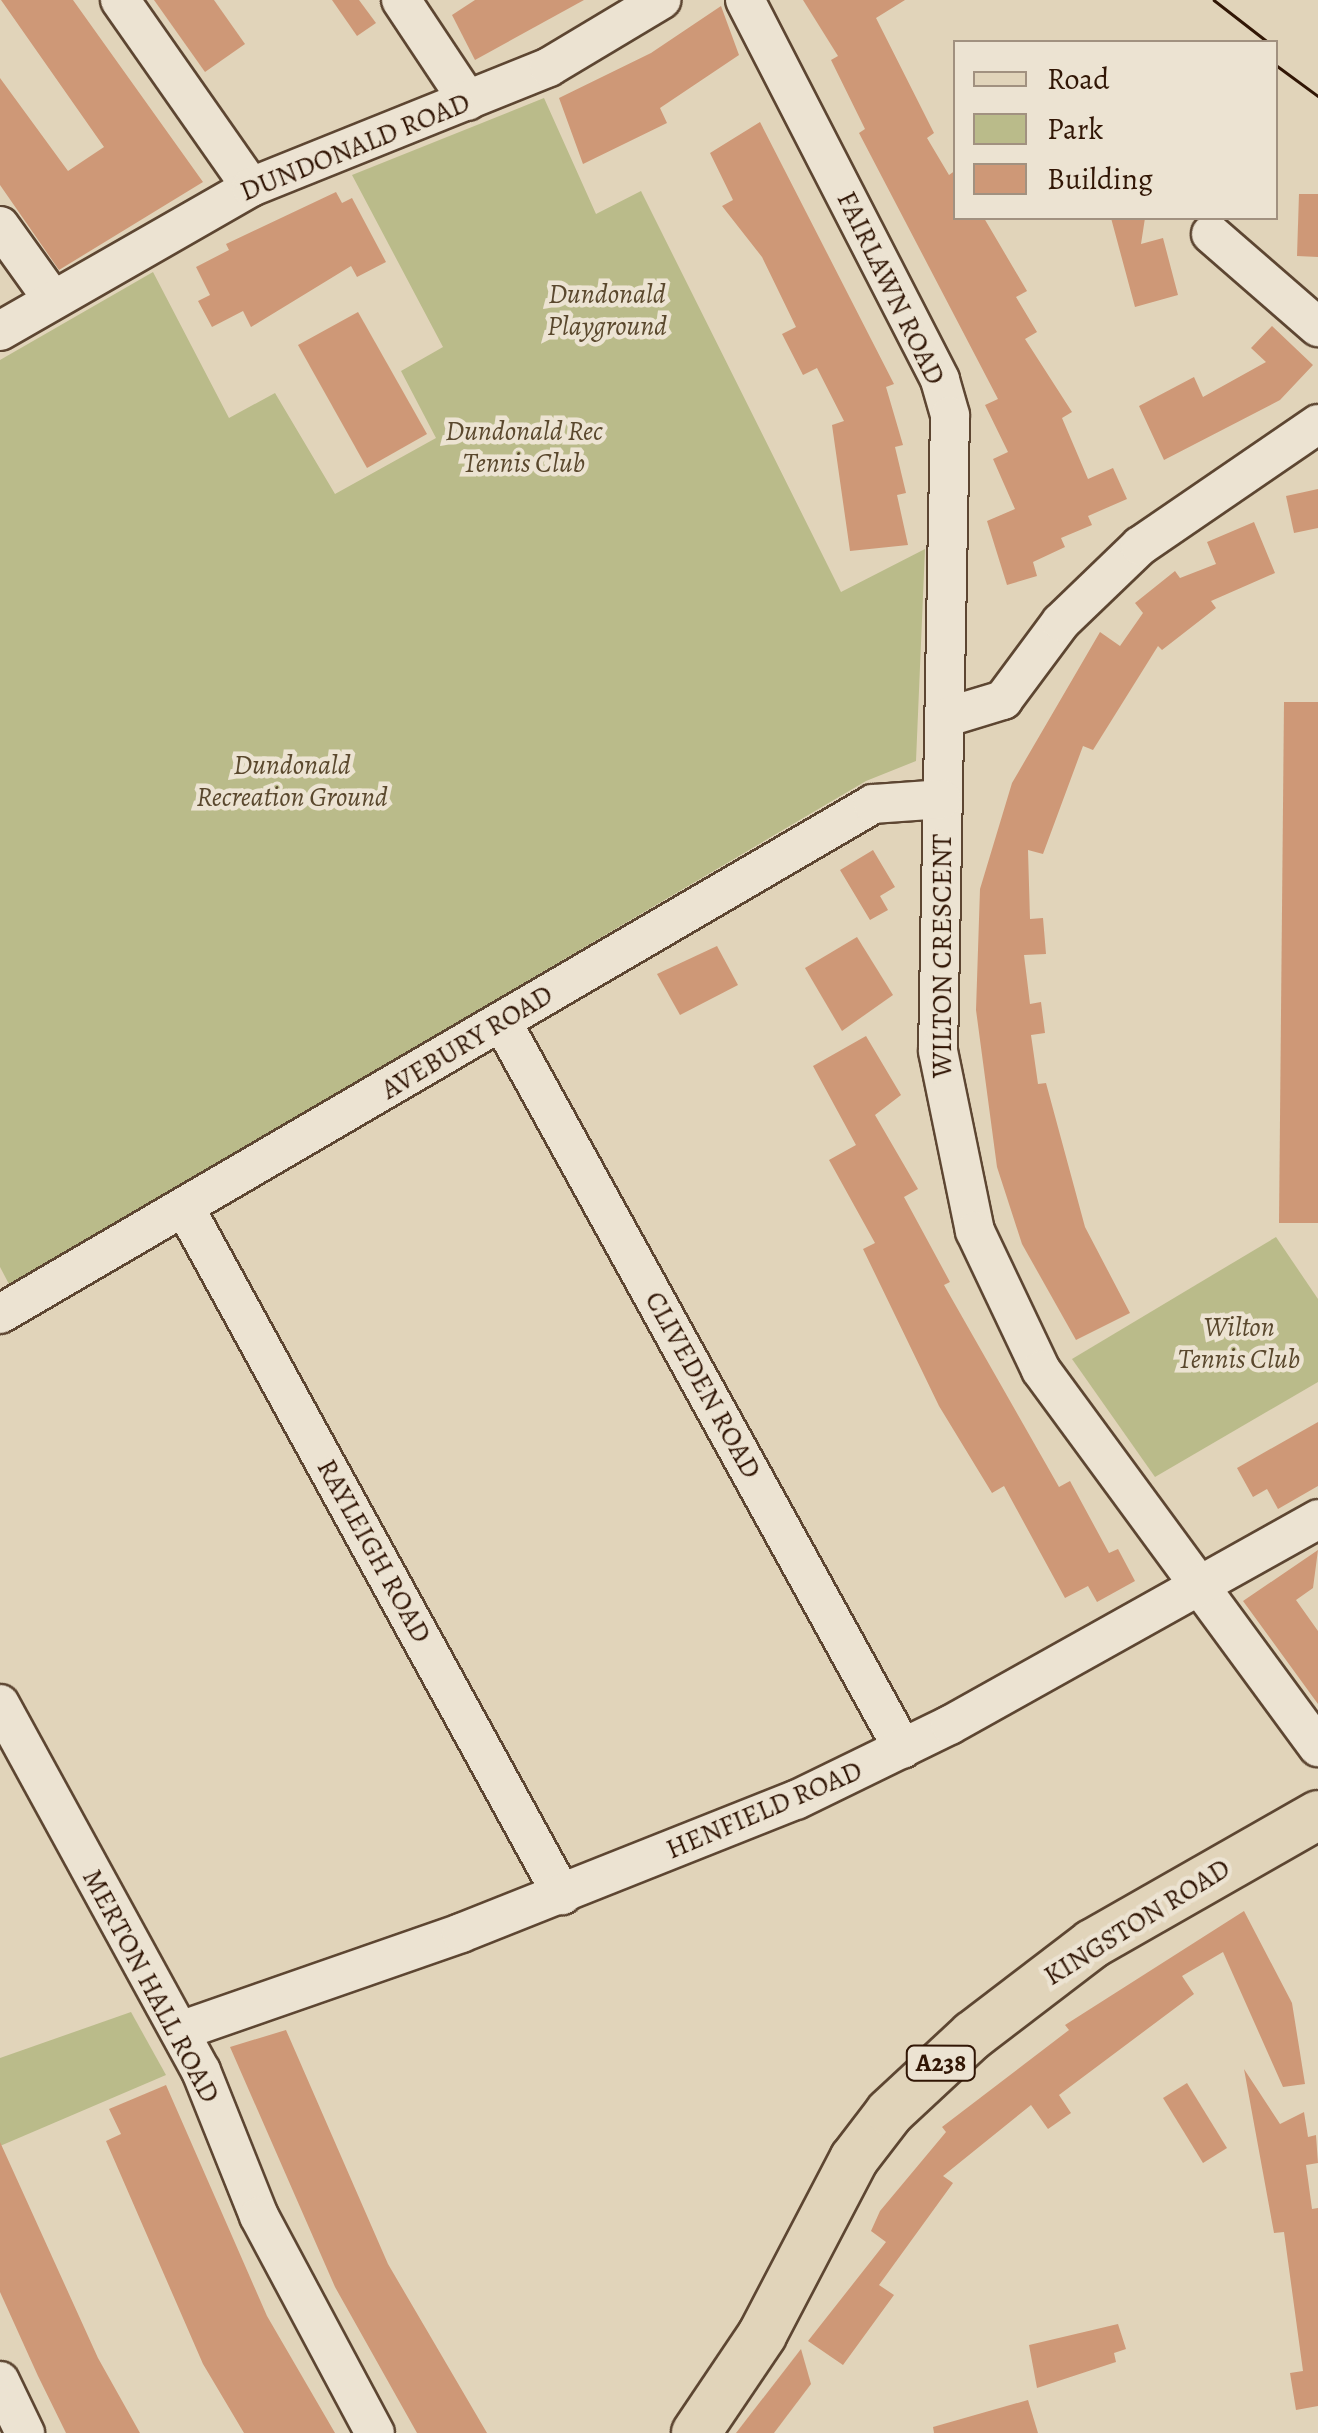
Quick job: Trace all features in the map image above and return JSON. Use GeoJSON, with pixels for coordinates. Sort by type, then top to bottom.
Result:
{"type":"FeatureCollection","features":[{"type":"Feature","properties":{"kind":"main road","name":"KINGSTON ROAD"},"geometry":{"type":"LineString","coordinates":[[696,2433],[762,2335],[854,2159],[890,2112],[972,2034],[1092,1944],[1317,1819]]}},
{"type":"Feature","properties":{"kind":"street"},"geometry":{"type":"LineString","coordinates":[[120,0],[251,186]]}},
{"type":"Feature","properties":{"kind":"street"},"geometry":{"type":"LineString","coordinates":[[401,0],[468,101]]}},
{"type":"Feature","properties":{"kind":"street","name":"DUNDONALD ROAD"},"geometry":{"type":"LineString","coordinates":[[0,331],[251,186],[549,67],[660,0]]}},
{"type":"Feature","properties":{"kind":"street","name":"FAIRLAWN ROAD"},"geometry":{"type":"LineString","coordinates":[[745,0],[940,380],[950,416],[947,717]]}},
{"type":"Feature","properties":{"kind":"street"},"geometry":{"type":"LineString","coordinates":[[0,226],[53,300]]}},
{"type":"Feature","properties":{"kind":"street"},"geometry":{"type":"LineString","coordinates":[[1211,234],[1318,327]]}},
{"type":"Feature","properties":{"kind":"street"},"geometry":{"type":"LineString","coordinates":[[947,717],[1003,700],[1061,622],[1140,546],[1318,424]]}},
{"type":"Feature","properties":{"kind":"street","name":"WILTON CRESCENT"},"geometry":{"type":"LineString","coordinates":[[947,717],[938,1051],[975,1231],[1041,1370],[1318,1747]]}},
{"type":"Feature","properties":{"kind":"street","name":"AVEBURY ROAD"},"geometry":{"type":"LineString","coordinates":[[0,1314],[873,804],[942,799]]}},
{"type":"Feature","properties":{"kind":"street","name":"CLIVEDEN ROAD"},"geometry":{"type":"LineString","coordinates":[[502,1022],[903,1748]]}},
{"type":"Feature","properties":{"kind":"street","name":"RAYLEIGH ROAD"},"geometry":{"type":"LineString","coordinates":[[185,1208],[562,1894]]}},
{"type":"Feature","properties":{"kind":"street","name":"HENFIELD ROAD"},"geometry":{"type":"LineString","coordinates":[[180,2031],[562,1894],[903,1748],[1200,1588],[1318,1519]]}},
{"type":"Feature","properties":{"kind":"street","name":"MERTON HALL ROAD"},"geometry":{"type":"LineString","coordinates":[[0,1704],[180,2031],[259,2216],[375,2433]]}},
{"type":"Feature","properties":{"kind":"street"},"geometry":{"type":"LineString","coordinates":[[0,2381],[26,2433]]}},
{"type":"Feature","properties":{"kind":"green space","name":"Dundonald Recreation Ground"},"geometry":{"type":"Polygon","coordinates":[[[544,98],[596,214],[641,191],[841,592],[925,549],[916,761],[866,781],[10,1286],[0,1267],[0,360],[153,272],[229,418],[275,393],[335,494],[436,438],[401,371],[443,347],[352,175],[544,98]]]}},
{"type":"Feature","properties":{"kind":"green space","name":"Wilton Tennis Club"},"geometry":{"type":"Polygon","coordinates":[[[1276,1237],[1318,1299],[1318,1382],[1155,1477],[1072,1359],[1276,1237]]]}},
{"type":"Feature","properties":{"kind":"green space"},"geometry":{"type":"Polygon","coordinates":[[[131,2012],[166,2075],[0,2146],[0,2058],[131,2012]]]}},
{"type":"Feature","properties":{"kind":"building"},"geometry":{"type":"Polygon","coordinates":[[[1,0],[73,0],[203,182],[59,270],[0,185],[0,78],[68,171],[104,147],[1,0]]]}},
{"type":"Feature","properties":{"kind":"building"},"geometry":{"type":"Polygon","coordinates":[[[154,0],[214,0],[245,44],[205,72],[154,0]]]}},
{"type":"Feature","properties":{"kind":"building"},"geometry":{"type":"Polygon","coordinates":[[[332,0],[359,0],[376,23],[357,36],[332,0]]]}},
{"type":"Feature","properties":{"kind":"building"},"geometry":{"type":"Polygon","coordinates":[[[475,0],[584,0],[475,60],[452,15],[475,0]]]}},
{"type":"Feature","properties":{"kind":"building"},"geometry":{"type":"Polygon","coordinates":[[[803,0],[905,0],[876,18],[934,133],[927,138],[949,175],[953,172],[953,220],[985,220],[1027,291],[1016,297],[1037,332],[1025,339],[1072,412],[1062,418],[1088,479],[1113,468],[1127,499],[1088,516],[1092,525],[1061,538],[1065,547],[1033,562],[1037,576],[1007,585],[987,521],[1015,509],[993,459],[1008,452],[985,405],[998,399],[859,133],[865,129],[831,60],[838,56],[803,0]]]}},
{"type":"Feature","properties":{"kind":"building"},"geometry":{"type":"Polygon","coordinates":[[[721,6],[739,55],[660,108],[667,123],[583,164],[559,98],[651,53],[721,6]]]}},
{"type":"Feature","properties":{"kind":"building"},"geometry":{"type":"Polygon","coordinates":[[[760,122],[894,384],[886,387],[903,445],[895,447],[906,493],[897,495],[908,545],[850,551],[832,425],[844,421],[817,368],[803,375],[782,334],[796,327],[762,257],[722,206],[733,200],[710,153],[760,122]]]}},
{"type":"Feature","properties":{"kind":"building"},"geometry":{"type":"Polygon","coordinates":[[[336,192],[342,203],[352,198],[386,262],[357,277],[351,266],[251,327],[243,311],[212,327],[198,301],[210,295],[196,267],[229,250],[226,244],[336,192]]]}},
{"type":"Feature","properties":{"kind":"building"},"geometry":{"type":"Polygon","coordinates":[[[1299,194],[1318,194],[1318,257],[1297,256],[1299,194]]]}},
{"type":"Feature","properties":{"kind":"building"},"geometry":{"type":"Polygon","coordinates":[[[1112,220],[1145,220],[1141,244],[1163,238],[1178,295],[1135,307],[1112,220]]]}},
{"type":"Feature","properties":{"kind":"building"},"geometry":{"type":"Polygon","coordinates":[[[358,312],[427,434],[367,468],[298,345],[358,312]]]}},
{"type":"Feature","properties":{"kind":"building"},"geometry":{"type":"Polygon","coordinates":[[[1272,326],[1313,365],[1280,400],[1164,460],[1139,406],[1194,377],[1203,397],[1266,362],[1251,348],[1272,326]]]}},
{"type":"Feature","properties":{"kind":"building"},"geometry":{"type":"Polygon","coordinates":[[[1318,489],[1318,528],[1294,533],[1286,496],[1318,489]]]}},
{"type":"Feature","properties":{"kind":"building"},"geometry":{"type":"Polygon","coordinates":[[[1254,522],[1275,573],[1211,601],[1216,608],[1162,650],[1158,646],[1093,750],[1083,746],[1043,854],[1028,850],[1030,919],[1043,918],[1046,954],[1024,955],[1030,1004],[1041,1002],[1045,1033],[1031,1035],[1038,1084],[1046,1083],[1085,1227],[1130,1313],[1076,1340],[1022,1244],[997,1167],[976,1010],[980,889],[1012,783],[1100,632],[1120,646],[1143,613],[1135,603],[1175,571],[1180,578],[1216,564],[1207,542],[1254,522]]]}},
{"type":"Feature","properties":{"kind":"building"},"geometry":{"type":"Polygon","coordinates":[[[1284,702],[1318,702],[1318,1223],[1279,1223],[1284,702]]]}},
{"type":"Feature","properties":{"kind":"building"},"geometry":{"type":"Polygon","coordinates":[[[873,850],[895,887],[880,896],[888,910],[870,920],[840,870],[873,850]]]}},
{"type":"Feature","properties":{"kind":"building"},"geometry":{"type":"Polygon","coordinates":[[[857,937],[893,995],[842,1031],[805,968],[857,937]]]}},
{"type":"Feature","properties":{"kind":"building"},"geometry":{"type":"Polygon","coordinates":[[[717,946],[738,985],[680,1015],[657,974],[717,946]]]}},
{"type":"Feature","properties":{"kind":"building"},"geometry":{"type":"Polygon","coordinates":[[[866,1036],[901,1095],[875,1115],[918,1189],[904,1197],[950,1282],[944,1285],[1059,1487],[1070,1481],[1109,1553],[1118,1549],[1135,1581],[1097,1602],[1088,1586],[1065,1598],[1004,1486],[992,1493],[939,1406],[863,1249],[875,1243],[829,1160],[856,1145],[813,1066],[866,1036]]]}},
{"type":"Feature","properties":{"kind":"building"},"geometry":{"type":"Polygon","coordinates":[[[1318,1422],[1318,1486],[1278,1509],[1267,1489],[1253,1497],[1237,1468],[1318,1422]]]}},
{"type":"Feature","properties":{"kind":"building"},"geometry":{"type":"Polygon","coordinates":[[[1318,1550],[1313,1588],[1296,1600],[1318,1631],[1318,1704],[1243,1601],[1318,1550]]]}},
{"type":"Feature","properties":{"kind":"building"},"geometry":{"type":"Polygon","coordinates":[[[1244,1911],[1292,2003],[1305,2084],[1283,2087],[1223,1952],[1182,1976],[1194,1994],[1059,2095],[1071,2113],[1048,2129],[1031,2105],[943,2176],[953,2183],[879,2285],[894,2295],[843,2365],[808,2341],[886,2242],[871,2231],[880,2211],[946,2132],[942,2127],[1069,2030],[1065,2025],[1244,1911]]]}},
{"type":"Feature","properties":{"kind":"building"},"geometry":{"type":"Polygon","coordinates":[[[286,2030],[388,2264],[487,2433],[417,2433],[335,2287],[230,2047],[286,2030]]]}},
{"type":"Feature","properties":{"kind":"building"},"geometry":{"type":"Polygon","coordinates":[[[1244,2069],[1280,2124],[1304,2112],[1308,2137],[1316,2135],[1318,2163],[1306,2165],[1312,2209],[1318,2208],[1318,2406],[1296,2410],[1290,2373],[1303,2371],[1284,2232],[1274,2233],[1244,2069]]]}},
{"type":"Feature","properties":{"kind":"building"},"geometry":{"type":"Polygon","coordinates":[[[1187,2083],[1227,2148],[1203,2163],[1163,2098],[1187,2083]]]}},
{"type":"Feature","properties":{"kind":"building"},"geometry":{"type":"Polygon","coordinates":[[[166,2085],[267,2316],[335,2433],[244,2433],[203,2364],[106,2141],[121,2134],[109,2109],[166,2085]]]}},
{"type":"Feature","properties":{"kind":"building"},"geometry":{"type":"Polygon","coordinates":[[[0,2142],[98,2358],[140,2433],[66,2433],[38,2376],[0,2292],[0,2142]]]}},
{"type":"Feature","properties":{"kind":"building"},"geometry":{"type":"Polygon","coordinates":[[[1118,2324],[1126,2349],[1114,2353],[1116,2362],[1037,2388],[1029,2345],[1118,2324]]]}},
{"type":"Feature","properties":{"kind":"building"},"geometry":{"type":"Polygon","coordinates":[[[801,2349],[811,2384],[774,2433],[736,2433],[801,2349]]]}},
{"type":"Feature","properties":{"kind":"building"},"geometry":{"type":"Polygon","coordinates":[[[1028,2400],[1038,2433],[934,2433],[933,2427],[1028,2400]]]}},
{"type":"Feature","properties":{"kind":"tram line"},"geometry":{"type":"LineString","coordinates":[[1214,0],[1265,40]]}},
{"type":"Feature","properties":{"kind":"tram line"},"geometry":{"type":"LineString","coordinates":[[1278,66],[1318,96]]}},
{"type":"Feature","properties":{"kind":"park label","name":"Dundonald Playground"},"geometry":{"type":"Point","coordinates":[607,310]}},
{"type":"Feature","properties":{"kind":"park label","name":"Dundonald Rec Tennis Club"},"geometry":{"type":"Point","coordinates":[524,447]}}]}
